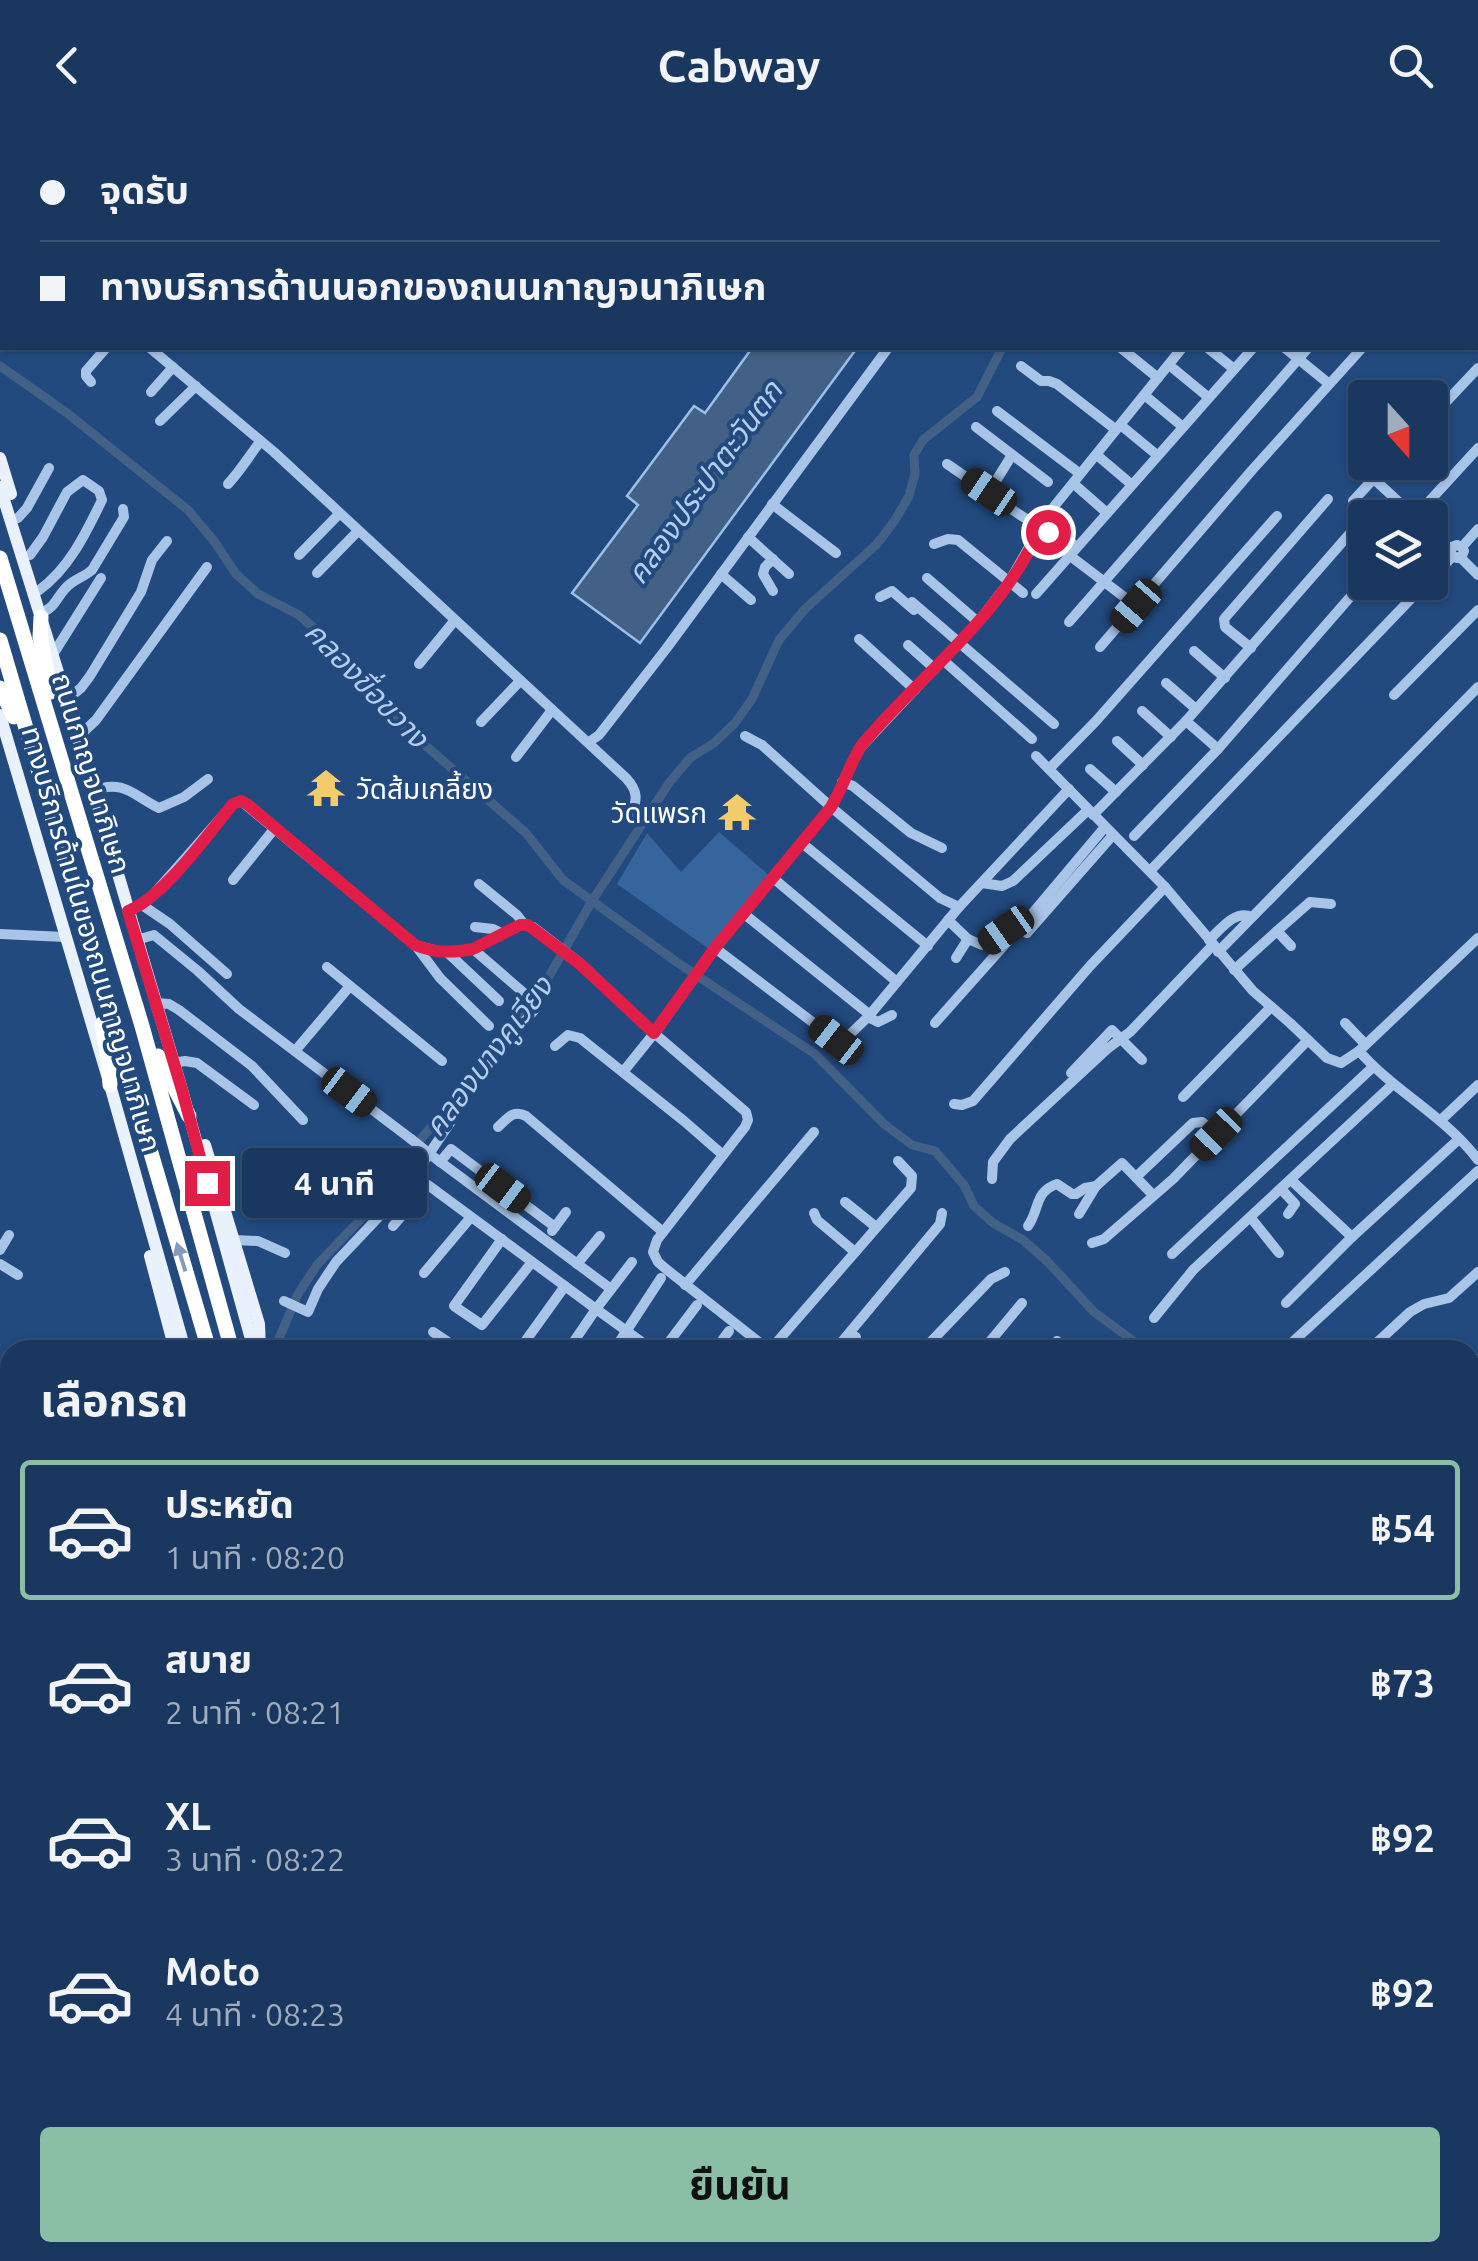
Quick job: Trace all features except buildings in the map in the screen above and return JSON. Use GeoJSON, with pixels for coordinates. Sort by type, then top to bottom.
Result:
{"type":"FeatureCollection","features":[{"type":"Feature","properties":{"kind":"highway","name":"ถนนกาญจนาภิเษก"},"geometry":{"type":"LineString","coordinates":[[0,558],[142,1026],[229,1340]]}},
{"type":"Feature","properties":{"kind":"highway"},"geometry":{"type":"LineString","coordinates":[[39,606],[54,731]]}},
{"type":"Feature","properties":{"kind":"highway","name":"ถนนกาญจนาภิเษก"},"geometry":{"type":"LineString","coordinates":[[0,640],[206,1340]]}},
{"type":"Feature","properties":{"kind":"highway"},"geometry":{"type":"LineString","coordinates":[[0,688],[34,756]]}},
{"type":"Feature","properties":{"kind":"highway"},"geometry":{"type":"LineString","coordinates":[[91,955],[110,1084]]}},
{"type":"Feature","properties":{"kind":"highway"},"geometry":{"type":"LineString","coordinates":[[142,1026],[190,1119]]}},
{"type":"Feature","properties":{"kind":"main road"},"geometry":{"type":"LineString","coordinates":[[0,458],[30,555],[39,606]]}},
{"type":"Feature","properties":{"kind":"main road"},"geometry":{"type":"LineString","coordinates":[[0,487],[39,606],[254,1340]]}},
{"type":"Feature","properties":{"kind":"main road","name":"ทางบริการด้านในของถนนกาญจนาภิเษก"},"geometry":{"type":"LineString","coordinates":[[0,715],[182,1340]]}},
{"type":"Feature","properties":{"kind":"main road"},"geometry":{"type":"LineString","coordinates":[[190,1119],[207,1151],[259,1324],[258,1340]]}},
{"type":"Feature","properties":{"kind":"main road"},"geometry":{"type":"LineString","coordinates":[[153,1240],[151,1266],[172,1340]]}},
{"type":"Feature","properties":{"kind":"street"},"geometry":{"type":"LineString","coordinates":[[91,382],[86,371],[104,350]]}},
{"type":"Feature","properties":{"kind":"street"},"geometry":{"type":"LineString","coordinates":[[152,350],[260,442],[634,786],[637,798],[631,816]]}},
{"type":"Feature","properties":{"kind":"street"},"geometry":{"type":"LineString","coordinates":[[588,742],[596,738],[620,708],[887,350]]}},
{"type":"Feature","properties":{"kind":"street"},"geometry":{"type":"LineString","coordinates":[[1123,350],[1158,378]]}},
{"type":"Feature","properties":{"kind":"street"},"geometry":{"type":"LineString","coordinates":[[1163,350],[1208,398]]}},
{"type":"Feature","properties":{"kind":"street"},"geometry":{"type":"LineString","coordinates":[[623,1072],[715,948],[831,807],[861,746],[978,622],[1009,582],[1046,516],[1181,350]]}},
{"type":"Feature","properties":{"kind":"street"},"geometry":{"type":"LineString","coordinates":[[1210,350],[1234,369]]}},
{"type":"Feature","properties":{"kind":"street"},"geometry":{"type":"LineString","coordinates":[[1036,594],[1071,547],[1107,513],[1251,350]]}},
{"type":"Feature","properties":{"kind":"street"},"geometry":{"type":"LineString","coordinates":[[1288,350],[1328,383]]}},
{"type":"Feature","properties":{"kind":"street"},"geometry":{"type":"LineString","coordinates":[[1068,622],[1306,350]]}},
{"type":"Feature","properties":{"kind":"street"},"geometry":{"type":"LineString","coordinates":[[1100,647],[1360,350]]}},
{"type":"Feature","properties":{"kind":"street"},"geometry":{"type":"LineString","coordinates":[[1021,366],[1041,381],[1058,384],[1157,455]]}},
{"type":"Feature","properties":{"kind":"street"},"geometry":{"type":"LineString","coordinates":[[151,392],[173,367]]}},
{"type":"Feature","properties":{"kind":"street"},"geometry":{"type":"LineString","coordinates":[[1448,400],[1478,368]]}},
{"type":"Feature","properties":{"kind":"street"},"geometry":{"type":"LineString","coordinates":[[160,421],[196,386]]}},
{"type":"Feature","properties":{"kind":"street"},"geometry":{"type":"LineString","coordinates":[[1148,398],[1182,427]]}},
{"type":"Feature","properties":{"kind":"street"},"geometry":{"type":"LineString","coordinates":[[997,411],[1076,478],[1107,513]]}},
{"type":"Feature","properties":{"kind":"street"},"geometry":{"type":"LineString","coordinates":[[976,427],[1048,482]]}},
{"type":"Feature","properties":{"kind":"street"},"geometry":{"type":"LineString","coordinates":[[228,484],[260,442]]}},
{"type":"Feature","properties":{"kind":"street"},"geometry":{"type":"LineString","coordinates":[[1431,500],[1478,448]]}},
{"type":"Feature","properties":{"kind":"street"},"geometry":{"type":"LineString","coordinates":[[989,492],[1012,455]]}},
{"type":"Feature","properties":{"kind":"street"},"geometry":{"type":"LineString","coordinates":[[1098,456],[1132,484]]}},
{"type":"Feature","properties":{"kind":"street"},"geometry":{"type":"LineString","coordinates":[[947,464],[1071,547],[1103,582],[1136,606]]}},
{"type":"Feature","properties":{"kind":"street"},"geometry":{"type":"LineString","coordinates":[[18,518],[28,508],[50,468]]}},
{"type":"Feature","properties":{"kind":"street"},"geometry":{"type":"LineString","coordinates":[[30,555],[67,492],[83,480],[99,491],[102,500],[39,606],[50,610],[71,583],[92,570],[124,517],[123,509]]}},
{"type":"Feature","properties":{"kind":"street"},"geometry":{"type":"LineString","coordinates":[[1353,500],[1373,480]]}},
{"type":"Feature","properties":{"kind":"street"},"geometry":{"type":"LineString","coordinates":[[1375,480],[1397,500]]}},
{"type":"Feature","properties":{"kind":"street"},"geometry":{"type":"LineString","coordinates":[[1251,648],[1225,627],[1224,619],[1328,500]]}},
{"type":"Feature","properties":{"kind":"street"},"geometry":{"type":"LineString","coordinates":[[772,504],[836,553]]}},
{"type":"Feature","properties":{"kind":"street"},"geometry":{"type":"LineString","coordinates":[[298,555],[339,514]]}},
{"type":"Feature","properties":{"kind":"street"},"geometry":{"type":"LineString","coordinates":[[1046,516],[1064,529],[1071,547]]}},
{"type":"Feature","properties":{"kind":"street"},"geometry":{"type":"LineString","coordinates":[[1049,768],[1096,721],[1277,516]]}},
{"type":"Feature","properties":{"kind":"street"},"geometry":{"type":"LineString","coordinates":[[1448,561],[1478,530]]}},
{"type":"Feature","properties":{"kind":"street"},"geometry":{"type":"LineString","coordinates":[[317,573],[358,531]]}},
{"type":"Feature","properties":{"kind":"street"},"geometry":{"type":"LineString","coordinates":[[748,536],[789,574]]}},
{"type":"Feature","properties":{"kind":"street"},"geometry":{"type":"LineString","coordinates":[[982,882],[1002,886],[1014,881],[1116,792],[1186,721],[1348,536]]}},
{"type":"Feature","properties":{"kind":"street"},"geometry":{"type":"LineString","coordinates":[[934,544],[958,540],[1023,593]]}},
{"type":"Feature","properties":{"kind":"street"},"geometry":{"type":"LineString","coordinates":[[66,700],[90,676],[142,592],[152,560],[167,541]]}},
{"type":"Feature","properties":{"kind":"street"},"geometry":{"type":"LineString","coordinates":[[1448,545],[1478,576]]}},
{"type":"Feature","properties":{"kind":"street"},"geometry":{"type":"LineString","coordinates":[[773,560],[764,567],[763,574],[774,591]]}},
{"type":"Feature","properties":{"kind":"street"},"geometry":{"type":"LineString","coordinates":[[77,738],[96,720],[207,567]]}},
{"type":"Feature","properties":{"kind":"street"},"geometry":{"type":"LineString","coordinates":[[721,574],[751,600]]}},
{"type":"Feature","properties":{"kind":"street"},"geometry":{"type":"LineString","coordinates":[[52,656],[101,578]]}},
{"type":"Feature","properties":{"kind":"street"},"geometry":{"type":"LineString","coordinates":[[928,578],[978,622]]}},
{"type":"Feature","properties":{"kind":"street"},"geometry":{"type":"LineString","coordinates":[[880,596],[892,591],[1054,724]]}},
{"type":"Feature","properties":{"kind":"street"},"geometry":{"type":"LineString","coordinates":[[1134,836],[1218,749],[1348,600]]}},
{"type":"Feature","properties":{"kind":"street"},"geometry":{"type":"LineString","coordinates":[[1150,872],[1411,600]]}},
{"type":"Feature","properties":{"kind":"street"},"geometry":{"type":"LineString","coordinates":[[912,602],[958,645]]}},
{"type":"Feature","properties":{"kind":"street"},"geometry":{"type":"LineString","coordinates":[[1394,695],[1478,610]]}},
{"type":"Feature","properties":{"kind":"street"},"geometry":{"type":"LineString","coordinates":[[419,664],[456,620]]}},
{"type":"Feature","properties":{"kind":"street"},"geometry":{"type":"LineString","coordinates":[[859,639],[915,690]]}},
{"type":"Feature","properties":{"kind":"street"},"geometry":{"type":"LineString","coordinates":[[908,645],[939,664],[1032,739]]}},
{"type":"Feature","properties":{"kind":"street"},"geometry":{"type":"LineString","coordinates":[[1194,651],[1224,678]]}},
{"type":"Feature","properties":{"kind":"street"},"geometry":{"type":"LineString","coordinates":[[481,722],[520,681]]}},
{"type":"Feature","properties":{"kind":"street"},"geometry":{"type":"LineString","coordinates":[[1166,683],[1196,708]]}},
{"type":"Feature","properties":{"kind":"street"},"geometry":{"type":"LineString","coordinates":[[992,1179],[993,1162],[1010,1139],[1122,1038],[1213,945],[1252,917],[1478,687]]}},
{"type":"Feature","properties":{"kind":"street"},"geometry":{"type":"LineString","coordinates":[[516,757],[552,710]]}},
{"type":"Feature","properties":{"kind":"street"},"geometry":{"type":"LineString","coordinates":[[1142,712],[1171,737]]}},
{"type":"Feature","properties":{"kind":"street"},"geometry":{"type":"LineString","coordinates":[[1186,721],[1218,749]]}},
{"type":"Feature","properties":{"kind":"street"},"geometry":{"type":"LineString","coordinates":[[746,736],[762,745],[940,898],[958,908]]}},
{"type":"Feature","properties":{"kind":"street"},"geometry":{"type":"LineString","coordinates":[[1117,742],[1143,765]]}},
{"type":"Feature","properties":{"kind":"street"},"geometry":{"type":"LineString","coordinates":[[1036,756],[1165,887],[1234,970],[1326,1058],[1335,1062],[1349,1060],[1478,938]]}},
{"type":"Feature","properties":{"kind":"street"},"geometry":{"type":"LineString","coordinates":[[1090,769],[1116,792]]}},
{"type":"Feature","properties":{"kind":"street"},"geometry":{"type":"LineString","coordinates":[[92,790],[110,785],[126,787],[159,808],[174,803],[208,778]]}},
{"type":"Feature","properties":{"kind":"street"},"geometry":{"type":"LineString","coordinates":[[842,782],[853,786],[911,833],[942,848]]}},
{"type":"Feature","properties":{"kind":"street"},"geometry":{"type":"LineString","coordinates":[[715,948],[836,1040],[847,1038],[958,908],[1069,789]]}},
{"type":"Feature","properties":{"kind":"street"},"geometry":{"type":"LineString","coordinates":[[128,911],[142,906],[163,886],[233,804],[244,802],[415,945],[440,978],[489,1026]]}},
{"type":"Feature","properties":{"kind":"street"},"geometry":{"type":"LineString","coordinates":[[233,880],[274,828]]}},
{"type":"Feature","properties":{"kind":"street"},"geometry":{"type":"LineString","coordinates":[[1027,934],[1109,831]]}},
{"type":"Feature","properties":{"kind":"street"},"geometry":{"type":"LineString","coordinates":[[935,1023],[1109,831]]}},
{"type":"Feature","properties":{"kind":"street"},"geometry":{"type":"LineString","coordinates":[[802,843],[928,946]]}},
{"type":"Feature","properties":{"kind":"street"},"geometry":{"type":"LineString","coordinates":[[773,878],[896,982]]}},
{"type":"Feature","properties":{"kind":"street"},"geometry":{"type":"LineString","coordinates":[[479,884],[524,924],[580,964],[746,1112],[746,1124],[654,1244],[654,1255],[685,1285],[757,1340]]}},
{"type":"Feature","properties":{"kind":"street"},"geometry":{"type":"LineString","coordinates":[[954,1104],[973,1102],[1090,966],[1165,887]]}},
{"type":"Feature","properties":{"kind":"street"},"geometry":{"type":"LineString","coordinates":[[1234,970],[1310,902],[1331,904]]}},
{"type":"Feature","properties":{"kind":"street"},"geometry":{"type":"LineString","coordinates":[[142,906],[170,924],[227,974]]}},
{"type":"Feature","properties":{"kind":"street"},"geometry":{"type":"LineString","coordinates":[[743,913],[869,1016],[878,1022],[892,1015]]}},
{"type":"Feature","properties":{"kind":"street"},"geometry":{"type":"LineString","coordinates":[[948,920],[975,944],[987,944],[1006,930]]}},
{"type":"Feature","properties":{"kind":"street"},"geometry":{"type":"LineString","coordinates":[[415,945],[448,953],[473,949],[524,924]]}},
{"type":"Feature","properties":{"kind":"street"},"geometry":{"type":"LineString","coordinates":[[475,927],[502,933]]}},
{"type":"Feature","properties":{"kind":"street"},"geometry":{"type":"LineString","coordinates":[[1277,931],[1291,946]]}},
{"type":"Feature","properties":{"kind":"street"},"geometry":{"type":"LineString","coordinates":[[0,934],[65,937]]}},
{"type":"Feature","properties":{"kind":"street"},"geometry":{"type":"LineString","coordinates":[[136,940],[154,936],[239,1008],[611,1289]]}},
{"type":"Feature","properties":{"kind":"street"},"geometry":{"type":"LineString","coordinates":[[956,958],[968,939]]}},
{"type":"Feature","properties":{"kind":"street"},"geometry":{"type":"LineString","coordinates":[[284,1301],[309,1310],[336,1262],[406,1188],[454,1110],[536,1006],[473,949]]}},
{"type":"Feature","properties":{"kind":"street"},"geometry":{"type":"LineString","coordinates":[[448,953],[499,1000]]}},
{"type":"Feature","properties":{"kind":"street"},"geometry":{"type":"LineString","coordinates":[[327,967],[442,1061]]}},
{"type":"Feature","properties":{"kind":"street"},"geometry":{"type":"LineString","coordinates":[[296,1051],[350,986]]}},
{"type":"Feature","properties":{"kind":"street"},"geometry":{"type":"LineString","coordinates":[[156,1003],[179,1010],[252,1066],[303,1120]]}},
{"type":"Feature","properties":{"kind":"street"},"geometry":{"type":"LineString","coordinates":[[1183,1097],[1271,1006]]}},
{"type":"Feature","properties":{"kind":"street"},"geometry":{"type":"LineString","coordinates":[[1346,1023],[1373,1067],[1476,1153]]}},
{"type":"Feature","properties":{"kind":"street"},"geometry":{"type":"LineString","coordinates":[[996,1147],[1112,1030],[1142,1060]]}},
{"type":"Feature","properties":{"kind":"street"},"geometry":{"type":"LineString","coordinates":[[554,1046],[564,1036],[576,1036],[723,1155]]}},
{"type":"Feature","properties":{"kind":"street"},"geometry":{"type":"LineString","coordinates":[[1092,1243],[1104,1240],[1174,1179],[1308,1040]]}},
{"type":"Feature","properties":{"kind":"street"},"geometry":{"type":"LineString","coordinates":[[174,1063],[197,1063],[254,1105]]}},
{"type":"Feature","properties":{"kind":"street"},"geometry":{"type":"LineString","coordinates":[[1172,1254],[1373,1067]]}},
{"type":"Feature","properties":{"kind":"street"},"geometry":{"type":"LineString","coordinates":[[1154,1318],[1193,1270],[1392,1084]]}},
{"type":"Feature","properties":{"kind":"street"},"geometry":{"type":"LineString","coordinates":[[1441,1120],[1478,1085]]}},
{"type":"Feature","properties":{"kind":"street"},"geometry":{"type":"LineString","coordinates":[[498,1127],[512,1114],[526,1116],[663,1232]]}},
{"type":"Feature","properties":{"kind":"street"},"geometry":{"type":"LineString","coordinates":[[1136,1177],[1192,1123],[1202,1122],[1216,1134]]}},
{"type":"Feature","properties":{"kind":"street"},"geometry":{"type":"LineString","coordinates":[[685,1285],[814,1132]]}},
{"type":"Feature","properties":{"kind":"street"},"geometry":{"type":"LineString","coordinates":[[1286,1303],[1459,1139]]}},
{"type":"Feature","properties":{"kind":"street"},"geometry":{"type":"LineString","coordinates":[[436,1158],[451,1148],[555,1227]]}},
{"type":"Feature","properties":{"kind":"street"},"geometry":{"type":"LineString","coordinates":[[898,1161],[912,1176],[911,1188]]}},
{"type":"Feature","properties":{"kind":"street"},"geometry":{"type":"LineString","coordinates":[[1079,1214],[1096,1186],[1122,1163],[1153,1195]]}},
{"type":"Feature","properties":{"kind":"street"},"geometry":{"type":"LineString","coordinates":[[1295,1340],[1478,1171]]}},
{"type":"Feature","properties":{"kind":"street"},"geometry":{"type":"LineString","coordinates":[[779,1340],[922,1179]]}},
{"type":"Feature","properties":{"kind":"street"},"geometry":{"type":"LineString","coordinates":[[1292,1180],[1352,1237]]}},
{"type":"Feature","properties":{"kind":"street"},"geometry":{"type":"LineString","coordinates":[[1028,1226],[1038,1199],[1050,1186],[1058,1184],[1074,1194],[1096,1186]]}},
{"type":"Feature","properties":{"kind":"street"},"geometry":{"type":"LineString","coordinates":[[393,1226],[428,1185],[639,1340]]}},
{"type":"Feature","properties":{"kind":"street"},"geometry":{"type":"LineString","coordinates":[[1281,1188],[1295,1204],[1288,1214]]}},
{"type":"Feature","properties":{"kind":"street"},"geometry":{"type":"LineString","coordinates":[[844,1202],[876,1228]]}},
{"type":"Feature","properties":{"kind":"street"},"geometry":{"type":"LineString","coordinates":[[545,1240],[566,1212]]}},
{"type":"Feature","properties":{"kind":"street"},"geometry":{"type":"LineString","coordinates":[[814,1213],[817,1220],[855,1252]]}},
{"type":"Feature","properties":{"kind":"street"},"geometry":{"type":"LineString","coordinates":[[844,1340],[940,1224],[942,1213]]}},
{"type":"Feature","properties":{"kind":"street"},"geometry":{"type":"LineString","coordinates":[[424,1272],[471,1216]]}},
{"type":"Feature","properties":{"kind":"street"},"geometry":{"type":"LineString","coordinates":[[1251,1218],[1279,1253]]}},
{"type":"Feature","properties":{"kind":"street"},"geometry":{"type":"LineString","coordinates":[[0,1250],[10,1235]]}},
{"type":"Feature","properties":{"kind":"street"},"geometry":{"type":"LineString","coordinates":[[578,1264],[600,1236]]}},
{"type":"Feature","properties":{"kind":"street"},"geometry":{"type":"LineString","coordinates":[[234,1240],[258,1241],[285,1253]]}},
{"type":"Feature","properties":{"kind":"street"},"geometry":{"type":"LineString","coordinates":[[502,1240],[454,1306],[482,1326],[532,1262]]}},
{"type":"Feature","properties":{"kind":"street"},"geometry":{"type":"LineString","coordinates":[[575,1340],[632,1262]]}},
{"type":"Feature","properties":{"kind":"street"},"geometry":{"type":"LineString","coordinates":[[1,1268],[18,1275]]}},
{"type":"Feature","properties":{"kind":"street"},"geometry":{"type":"LineString","coordinates":[[934,1340],[991,1279],[1006,1272]]}},
{"type":"Feature","properties":{"kind":"street"},"geometry":{"type":"LineString","coordinates":[[1380,1340],[1410,1312],[1449,1298],[1478,1272]]}},
{"type":"Feature","properties":{"kind":"street"},"geometry":{"type":"LineString","coordinates":[[621,1340],[661,1278]]}},
{"type":"Feature","properties":{"kind":"street"},"geometry":{"type":"LineString","coordinates":[[526,1340],[565,1286]]}},
{"type":"Feature","properties":{"kind":"street"},"geometry":{"type":"LineString","coordinates":[[991,1340],[1022,1303]]}},
{"type":"Feature","properties":{"kind":"street"},"geometry":{"type":"LineString","coordinates":[[671,1340],[697,1306]]}},
{"type":"Feature","properties":{"kind":"street"},"geometry":{"type":"LineString","coordinates":[[723,1340],[730,1331]]}},
{"type":"Feature","properties":{"kind":"street"},"geometry":{"type":"LineString","coordinates":[[433,1332],[445,1340]]}},
{"type":"Feature","properties":{"kind":"shaded area"},"geometry":{"type":"Polygon","coordinates":[[[719,832],[771,877],[712,951],[617,884],[647,833],[681,872],[719,832]]]}},
{"type":"Feature","properties":{"kind":"water","name":"คลองประปาตะวันตก"},"geometry":{"type":"Polygon","coordinates":[[[751,350],[856,350],[640,643],[572,593],[638,505],[627,496],[694,406],[705,413],[751,350]]]}},
{"type":"Feature","properties":{"kind":"waterway"},"geometry":{"type":"LineString","coordinates":[[514,1027],[536,999],[592,901],[669,783],[690,758],[735,723],[752,699],[779,640],[805,609],[877,544],[909,496],[915,474],[914,455],[923,440],[977,397],[1001,350]]}},
{"type":"Feature","properties":{"kind":"waterway","name":"คลองขื่อขวาง"},"geometry":{"type":"LineString","coordinates":[[0,366],[67,413],[188,510],[236,574],[258,594],[299,615],[340,651],[402,725],[526,833],[563,880],[815,1054],[884,1124],[912,1145],[935,1151],[964,1185],[974,1206],[993,1223],[1023,1240],[1094,1312],[1132,1340]]}},
{"type":"Feature","properties":{"kind":"waterway","name":"คลองบางคูเวียง"},"geometry":{"type":"LineString","coordinates":[[278,1340],[298,1294],[317,1265],[374,1205],[420,1140],[457,1097]]}},
{"type":"Feature","properties":{"kind":"place","name":"วัดส้มเกลี้ยง"},"geometry":{"type":"Point","coordinates":[326,788]}},
{"type":"Feature","properties":{"kind":"place","name":"วัดแพรก"},"geometry":{"type":"Point","coordinates":[737,812]}},
{"type":"Feature","properties":{"kind":"route"},"geometry":{"type":"LineString","coordinates":[[207,1183],[128,911],[142,906],[163,886],[233,804],[247,804],[415,945],[448,953],[473,949],[520,925],[528,925],[580,964],[654,1033],[715,948],[831,807],[861,746],[978,622],[1009,582],[1040,528],[1048,532]]}}]}
